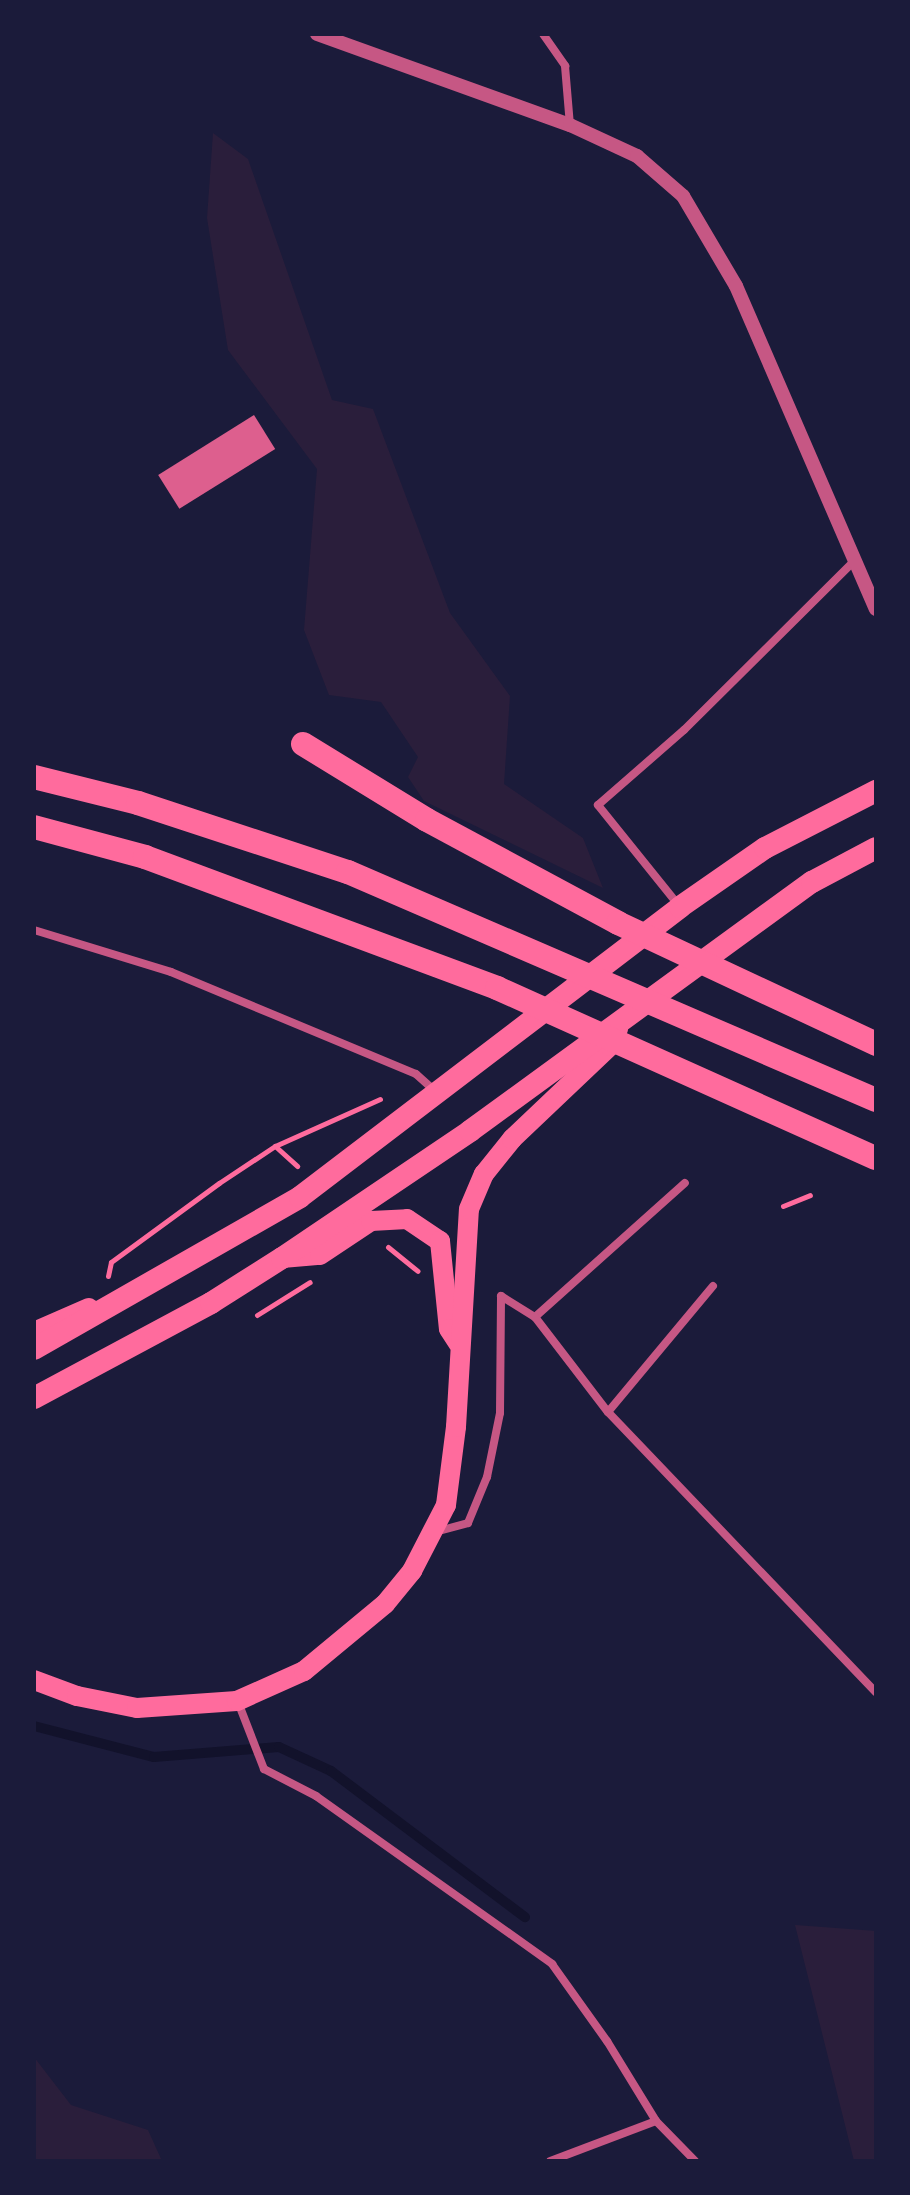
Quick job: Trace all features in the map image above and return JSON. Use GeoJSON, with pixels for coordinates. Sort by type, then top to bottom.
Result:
{"type":"FeatureCollection","features":[{"type":"Feature","properties":{"kind":"highway"},"geometry":{"type":"LineString","coordinates":[[303,744],[427,820],[618,923],[876,1044]]}},
{"type":"Feature","properties":{"kind":"highway"},"geometry":{"type":"LineString","coordinates":[[34,777],[138,803],[348,872],[568,964],[876,1100]]}},
{"type":"Feature","properties":{"kind":"highway"},"geometry":{"type":"LineString","coordinates":[[34,1349],[300,1197],[680,907],[765,848],[876,791]]}},
{"type":"Feature","properties":{"kind":"highway"},"geometry":{"type":"LineString","coordinates":[[34,827],[145,857],[497,988],[652,1061],[876,1158]]}},
{"type":"Feature","properties":{"kind":"highway"},"geometry":{"type":"LineString","coordinates":[[34,1398],[211,1303],[282,1258],[621,1022],[812,882],[876,848]]}},
{"type":"Feature","properties":{"kind":"main road"},"geometry":{"type":"LineString","coordinates":[[34,1680],[77,1696],[137,1708],[237,1701],[304,1671],[342,1643],[385,1604],[435,1532],[451,1477],[469,1209],[484,1174],[512,1139],[610,1046],[621,1022]]}},
{"type":"Feature","properties":{"kind":"main road"},"geometry":{"type":"LineString","coordinates":[[282,1258],[320,1255],[371,1221],[407,1219],[440,1241],[449,1329],[458,1343]]}},
{"type":"Feature","properties":{"kind":"main road"},"geometry":{"type":"LineString","coordinates":[[34,1332],[161,1279]]}},
{"type":"Feature","properties":{"kind":"street"},"geometry":{"type":"LineString","coordinates":[[317,34],[570,125],[637,156],[683,196],[736,286],[876,609]]}},
{"type":"Feature","properties":{"kind":"street"},"geometry":{"type":"LineString","coordinates":[[543,34],[565,66],[570,125]]}},
{"type":"Feature","properties":{"kind":"street"},"geometry":{"type":"LineString","coordinates":[[680,907],[598,805],[684,730],[854,561]]}},
{"type":"Feature","properties":{"kind":"street"},"geometry":{"type":"LineString","coordinates":[[34,930],[171,972],[416,1074],[438,1093]]}},
{"type":"Feature","properties":{"kind":"street"},"geometry":{"type":"LineString","coordinates":[[535,1317],[685,1183]]}},
{"type":"Feature","properties":{"kind":"street"},"geometry":{"type":"LineString","coordinates":[[608,1412],[713,1286]]}},
{"type":"Feature","properties":{"kind":"street"},"geometry":{"type":"LineString","coordinates":[[435,1532],[468,1523],[487,1477],[500,1413],[501,1296],[535,1317],[608,1412],[876,1692]]}},
{"type":"Feature","properties":{"kind":"street"},"geometry":{"type":"LineString","coordinates":[[237,1701],[264,1769],[316,1796],[552,1964],[656,2121],[695,2161]]}},
{"type":"Feature","properties":{"kind":"street"},"geometry":{"type":"LineString","coordinates":[[550,2161],[656,2121]]}},
{"type":"Feature","properties":{"kind":"path"},"geometry":{"type":"LineString","coordinates":[[108,1277],[111,1262],[230,1175],[275,1146],[389,1095]]}},
{"type":"Feature","properties":{"kind":"path"},"geometry":{"type":"LineString","coordinates":[[783,1206],[810,1195]]}},
{"type":"Feature","properties":{"kind":"shaded area"},"geometry":{"type":"Polygon","coordinates":[[[213,133],[248,159],[332,400],[373,409],[450,613],[510,696],[504,784],[583,838],[603,888],[424,801],[408,777],[418,757],[381,702],[329,695],[304,630],[317,469],[228,350],[207,218],[213,133]]]}},
{"type":"Feature","properties":{"kind":"shaded area"},"geometry":{"type":"Polygon","coordinates":[[[795,1925],[876,1931],[876,2161],[854,2161],[795,1925]]]}},
{"type":"Feature","properties":{"kind":"shaded area"},"geometry":{"type":"Polygon","coordinates":[[[34,2057],[71,2105],[148,2130],[162,2161],[34,2161],[34,2057]]]}},
{"type":"Feature","properties":{"kind":"building"},"geometry":{"type":"Polygon","coordinates":[[[254,415],[275,449],[179,509],[158,475],[254,415]]]}},
{"type":"Feature","properties":{"kind":"waterway"},"geometry":{"type":"LineString","coordinates":[[34,1726],[154,1757],[279,1747],[331,1771],[525,1917]]}}]}
